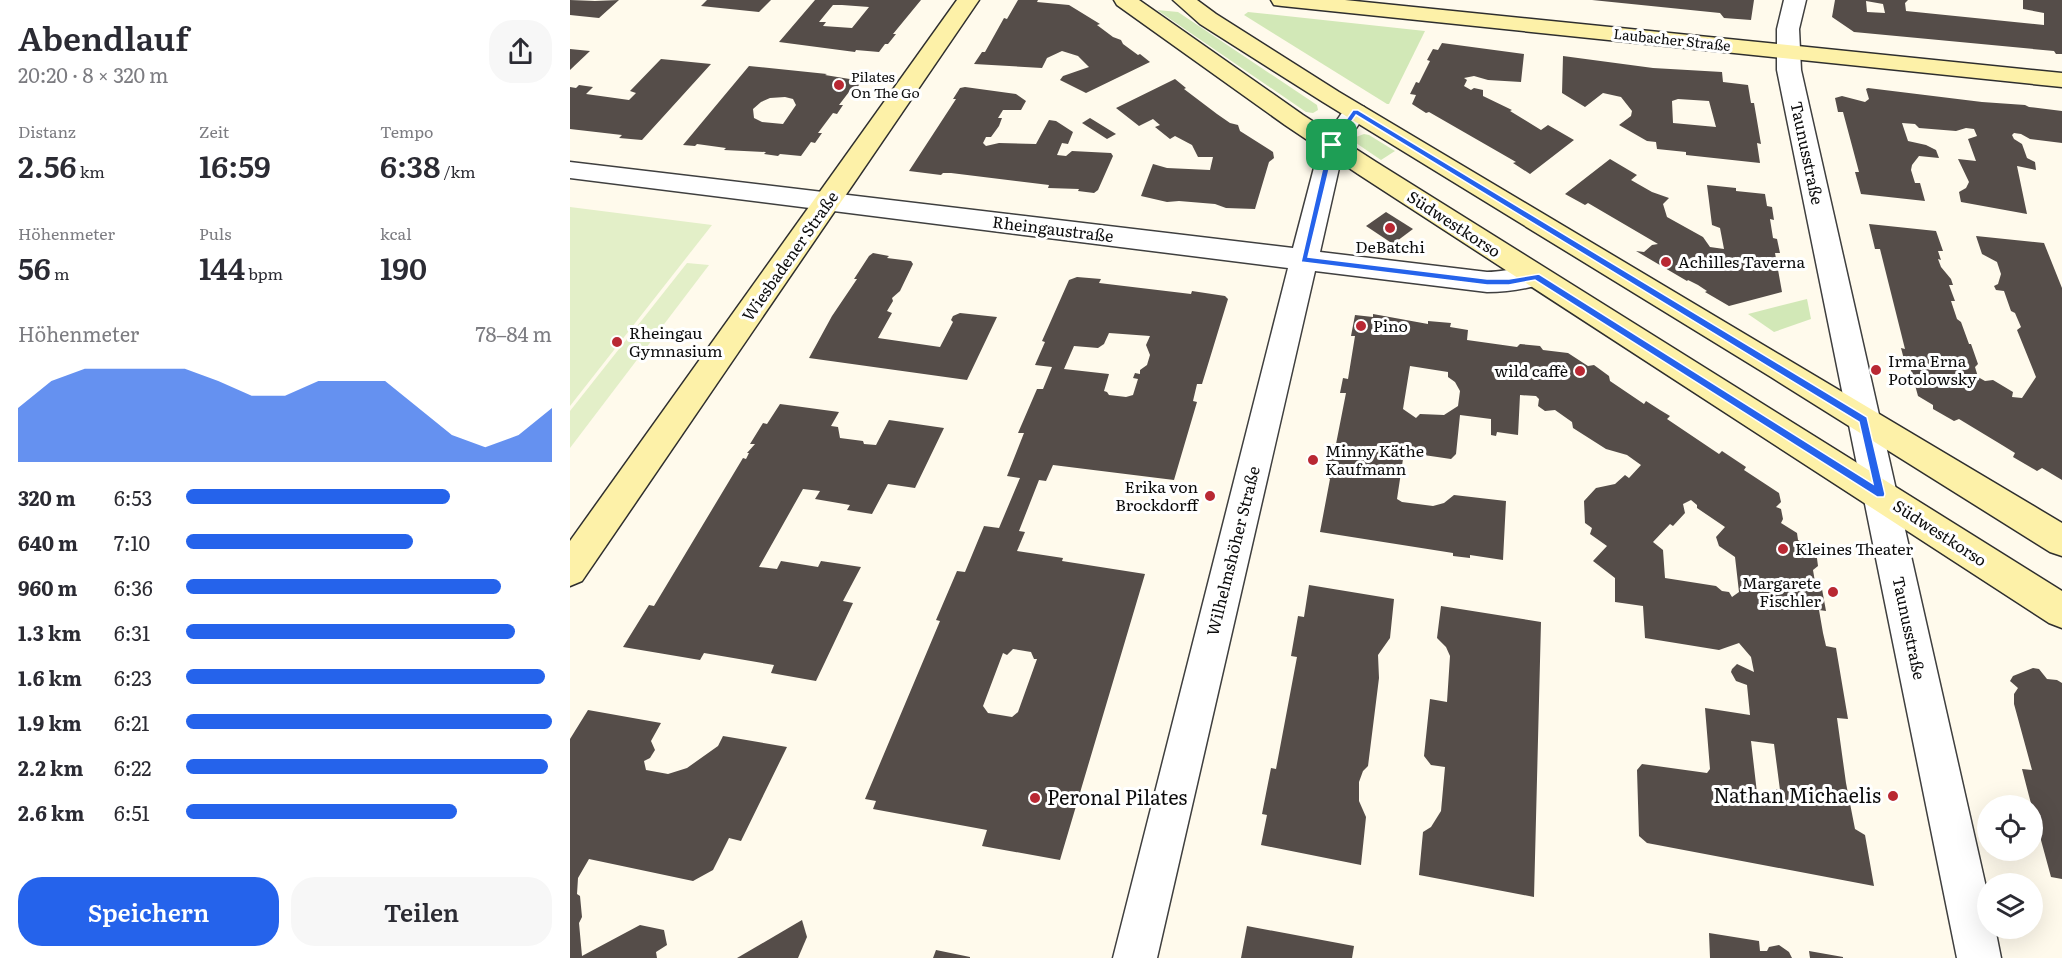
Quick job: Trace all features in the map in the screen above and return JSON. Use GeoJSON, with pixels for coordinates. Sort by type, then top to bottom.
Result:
{"type":"FeatureCollection","features":[{"type":"Feature","properties":{"kind":"street","name":"Wiesbadener Straße"},"geometry":{"type":"LineString","coordinates":[[570,570],[968,0]]}},
{"type":"Feature","properties":{"kind":"street","name":"Südwestkorso"},"geometry":{"type":"LineString","coordinates":[[1125,0],[1332,145],[2062,611]]}},
{"type":"Feature","properties":{"kind":"street"},"geometry":{"type":"LineString","coordinates":[[1184,0],[1208,19],[1355,112],[2062,541]]}},
{"type":"Feature","properties":{"kind":"street","name":"Laubacher Straße"},"geometry":{"type":"LineString","coordinates":[[1282,0],[1378,5],[1788,52],[2062,80]]}},
{"type":"Feature","properties":{"kind":"street","name":"Taunusstraße"},"geometry":{"type":"LineString","coordinates":[[1795,0],[1788,29],[1792,81],[1979,958]]}},
{"type":"Feature","properties":{"kind":"street"},"geometry":{"type":"LineString","coordinates":[[1332,145],[1355,112]]}},
{"type":"Feature","properties":{"kind":"street","name":"Wilhelmshöher Straße"},"geometry":{"type":"LineString","coordinates":[[1135,958],[1332,145]]}},
{"type":"Feature","properties":{"kind":"street","name":"Rheingaustraße"},"geometry":{"type":"LineString","coordinates":[[570,170],[1487,282],[1509,282],[1536,276]]}},
{"type":"Feature","properties":{"kind":"green space"},"geometry":{"type":"Polygon","coordinates":[[[1157,10],[1178,12],[1317,105],[1318,110],[1313,113],[1306,112],[1157,10]]]}},
{"type":"Feature","properties":{"kind":"green space"},"geometry":{"type":"Polygon","coordinates":[[[1248,12],[1425,31],[1387,104],[1244,15],[1248,12]]]}},
{"type":"Feature","properties":{"kind":"green space"},"geometry":{"type":"Polygon","coordinates":[[[1364,134],[1395,151],[1381,160],[1356,143],[1356,137],[1364,134]]]}},
{"type":"Feature","properties":{"kind":"green space"},"geometry":{"type":"Polygon","coordinates":[[[570,207],[712,225],[570,406],[570,207]]]}},
{"type":"Feature","properties":{"kind":"green space"},"geometry":{"type":"Polygon","coordinates":[[[687,263],[709,265],[570,448],[570,411],[687,263]]]}},
{"type":"Feature","properties":{"kind":"green space"},"geometry":{"type":"Polygon","coordinates":[[[1807,299],[1811,319],[1774,332],[1748,314],[1807,299]]]}},
{"type":"Feature","properties":{"kind":"building"},"geometry":{"type":"Polygon","coordinates":[[[570,0],[619,0],[599,18],[570,15],[570,0]]]}},
{"type":"Feature","properties":{"kind":"building"},"geometry":{"type":"Polygon","coordinates":[[[707,0],[771,0],[759,12],[701,6],[707,0]]]}},
{"type":"Feature","properties":{"kind":"building"},"geometry":{"type":"Polygon","coordinates":[[[815,0],[921,0],[893,34],[896,34],[888,44],[885,44],[879,52],[856,50],[855,52],[779,42],[815,0]],[[833,5],[819,22],[826,22],[823,26],[852,28],[869,7],[833,5]]]}},
{"type":"Feature","properties":{"kind":"building"},"geometry":{"type":"Polygon","coordinates":[[[1018,0],[1038,0],[1037,2],[1069,5],[1100,24],[1097,25],[1150,62],[1086,93],[1060,80],[1063,76],[1089,67],[1078,56],[1062,51],[1047,58],[1042,68],[974,64],[982,52],[985,52],[1004,18],[1007,19],[1018,0]]]}},
{"type":"Feature","properties":{"kind":"building"},"geometry":{"type":"Polygon","coordinates":[[[1592,0],[1754,0],[1751,20],[1724,18],[1720,13],[1592,0]]]}},
{"type":"Feature","properties":{"kind":"building"},"geometry":{"type":"Polygon","coordinates":[[[1835,0],[1908,0],[1905,3],[1906,11],[2044,25],[2044,13],[2023,9],[2023,0],[2062,0],[2062,54],[2056,54],[2054,51],[1854,32],[1832,17],[1835,0]],[[1866,1],[1867,12],[1885,13],[1883,4],[1866,1]]]}},
{"type":"Feature","properties":{"kind":"building"},"geometry":{"type":"Polygon","coordinates":[[[1442,43],[1524,54],[1521,82],[1488,80],[1474,76],[1464,78],[1467,80],[1464,86],[1471,90],[1474,88],[1483,90],[1483,96],[1512,110],[1510,111],[1541,130],[1548,125],[1574,140],[1530,174],[1513,163],[1516,162],[1412,104],[1416,95],[1410,94],[1416,82],[1419,83],[1433,49],[1438,50],[1442,43]]]}},
{"type":"Feature","properties":{"kind":"building"},"geometry":{"type":"Polygon","coordinates":[[[570,49],[590,51],[570,70],[570,49]]]}},
{"type":"Feature","properties":{"kind":"building"},"geometry":{"type":"Polygon","coordinates":[[[1563,56],[1653,68],[1722,72],[1723,82],[1748,85],[1751,103],[1754,103],[1761,144],[1757,143],[1760,163],[1686,155],[1686,152],[1657,149],[1656,142],[1647,141],[1619,125],[1631,116],[1632,111],[1621,97],[1603,93],[1585,107],[1562,93],[1563,56]],[[1678,99],[1672,101],[1673,123],[1716,127],[1709,101],[1678,99]]]}},
{"type":"Feature","properties":{"kind":"building"},"geometry":{"type":"Polygon","coordinates":[[[661,59],[711,64],[642,140],[619,138],[622,135],[570,129],[570,87],[576,88],[579,85],[593,87],[586,94],[629,100],[636,93],[630,91],[661,59]]]}},
{"type":"Feature","properties":{"kind":"building"},"geometry":{"type":"Polygon","coordinates":[[[749,66],[827,74],[825,75],[862,81],[856,89],[852,88],[839,105],[843,105],[837,114],[833,113],[818,133],[822,133],[815,143],[811,142],[801,156],[724,150],[726,148],[697,144],[695,146],[683,145],[749,66]],[[770,98],[761,102],[753,109],[754,118],[762,122],[783,124],[796,105],[793,99],[770,98]]]}},
{"type":"Feature","properties":{"kind":"building"},"geometry":{"type":"Polygon","coordinates":[[[1175,79],[1186,88],[1184,89],[1217,114],[1230,123],[1238,125],[1240,131],[1273,152],[1274,158],[1269,162],[1255,209],[1226,208],[1215,204],[1179,201],[1167,202],[1141,196],[1153,164],[1167,168],[1210,170],[1213,157],[1198,157],[1192,145],[1175,136],[1170,139],[1155,127],[1160,125],[1153,119],[1139,126],[1116,108],[1175,79]]]}},
{"type":"Feature","properties":{"kind":"building"},"geometry":{"type":"Polygon","coordinates":[[[960,88],[1016,94],[1026,101],[1021,110],[1003,110],[998,118],[1002,118],[999,126],[991,137],[986,137],[983,143],[986,146],[999,143],[1036,144],[1049,120],[1056,121],[1073,132],[1068,144],[1062,143],[1057,155],[1066,156],[1072,151],[1111,153],[1113,156],[1098,190],[1094,193],[1078,191],[1079,189],[1048,188],[1049,185],[951,173],[941,175],[909,171],[956,99],[953,99],[960,88]]]}},
{"type":"Feature","properties":{"kind":"building"},"geometry":{"type":"Polygon","coordinates":[[[1866,89],[2062,111],[2062,143],[2030,139],[2021,134],[2012,135],[2022,144],[2027,158],[2035,162],[2036,170],[2017,166],[2027,214],[1961,202],[1959,192],[1966,188],[1969,182],[1958,159],[1976,161],[1968,139],[1977,136],[1974,129],[1966,128],[1956,131],[1919,128],[1915,124],[1902,123],[1908,141],[1936,150],[1939,158],[1919,156],[1912,165],[1911,170],[1915,183],[1920,183],[1925,201],[1861,194],[1855,172],[1859,172],[1843,112],[1838,112],[1835,98],[1842,96],[1865,102],[1869,99],[1866,89]]]}},
{"type":"Feature","properties":{"kind":"building"},"geometry":{"type":"Polygon","coordinates":[[[1090,118],[1116,134],[1107,139],[1082,123],[1090,118]]]}},
{"type":"Feature","properties":{"kind":"building"},"geometry":{"type":"Polygon","coordinates":[[[1610,159],[1637,175],[1631,180],[1652,192],[1669,198],[1663,204],[1667,217],[1703,237],[1710,247],[1724,249],[1720,228],[1712,225],[1707,185],[1765,194],[1767,206],[1772,207],[1774,220],[1770,219],[1773,238],[1777,239],[1780,253],[1775,253],[1782,292],[1729,306],[1705,292],[1707,291],[1698,285],[1636,251],[1644,252],[1652,245],[1658,244],[1588,203],[1585,205],[1565,194],[1610,159]]]}},
{"type":"Feature","properties":{"kind":"building","name":"DeBatchi"},"geometry":{"type":"Polygon","coordinates":[[[1386,212],[1413,229],[1393,244],[1366,226],[1386,212]]]}},
{"type":"Feature","properties":{"kind":"building"},"geometry":{"type":"Polygon","coordinates":[[[1869,224],[1936,231],[1943,251],[1938,251],[1941,260],[1938,259],[1941,267],[1951,279],[1953,285],[1949,285],[1955,301],[1951,301],[1957,319],[1961,322],[1969,344],[1971,344],[1978,364],[1975,367],[1978,377],[1985,381],[1993,380],[2013,392],[2012,397],[2022,398],[2036,377],[2017,330],[2021,327],[2015,313],[2011,311],[2004,291],[1996,290],[1994,286],[1998,284],[2001,274],[1997,262],[1982,254],[1976,236],[2044,243],[2062,288],[2062,480],[2042,468],[2037,471],[2013,457],[2015,453],[1959,419],[1954,421],[1933,409],[1933,405],[1918,396],[1910,367],[1906,367],[1901,348],[1905,349],[1880,249],[1875,249],[1869,224]]]}},
{"type":"Feature","properties":{"kind":"building"},"geometry":{"type":"Polygon","coordinates":[[[873,253],[889,256],[887,258],[911,261],[913,264],[900,291],[892,298],[893,301],[887,311],[892,313],[878,338],[940,347],[953,322],[951,320],[953,316],[960,313],[997,317],[967,380],[809,358],[832,316],[857,279],[854,279],[873,253]]]}},
{"type":"Feature","properties":{"kind":"building"},"geometry":{"type":"Polygon","coordinates":[[[1077,277],[1101,279],[1099,283],[1191,294],[1192,291],[1225,296],[1228,299],[1202,384],[1197,384],[1193,401],[1197,402],[1174,480],[1053,465],[1046,481],[1039,480],[1019,531],[1025,532],[1017,551],[1063,558],[1062,561],[1145,574],[1060,860],[982,846],[987,830],[873,809],[876,801],[865,799],[940,621],[936,620],[957,571],[965,572],[984,526],[999,528],[1020,478],[1007,476],[1024,433],[1018,433],[1037,389],[1043,389],[1052,367],[1035,365],[1045,342],[1042,341],[1069,280],[1077,277]],[[1109,333],[1104,344],[1098,348],[1074,346],[1064,369],[1109,374],[1104,391],[1109,395],[1126,397],[1133,395],[1138,379],[1133,378],[1135,373],[1140,374],[1140,370],[1147,365],[1150,355],[1146,345],[1150,336],[1109,333]],[[1013,649],[1007,655],[1003,653],[983,706],[988,713],[1012,717],[1018,712],[1037,659],[1034,659],[1031,652],[1013,649]]]}},
{"type":"Feature","properties":{"kind":"building"},"geometry":{"type":"Polygon","coordinates":[[[1373,314],[1428,324],[1428,321],[1451,323],[1450,327],[1468,330],[1467,340],[1517,347],[1520,344],[1540,346],[1543,350],[1568,353],[1588,366],[1594,365],[1609,376],[1610,381],[1644,404],[1646,401],[1670,416],[1667,419],[1719,454],[1722,451],[1746,467],[1744,470],[1779,493],[1781,502],[1776,507],[1781,509],[1783,519],[1781,523],[1797,533],[1798,540],[1816,551],[1818,566],[1813,570],[1816,588],[1822,589],[1826,611],[1819,610],[1823,633],[1826,646],[1836,648],[1848,719],[1837,718],[1846,783],[1855,829],[1865,835],[1874,886],[1647,843],[1639,836],[1637,770],[1642,764],[1707,773],[1710,769],[1705,708],[1750,715],[1747,685],[1736,681],[1731,672],[1737,664],[1754,672],[1751,657],[1739,643],[1719,650],[1645,638],[1643,606],[1615,602],[1615,578],[1593,561],[1607,546],[1590,534],[1592,528],[1585,523],[1584,501],[1596,488],[1615,484],[1625,475],[1629,478],[1641,465],[1627,455],[1606,449],[1573,428],[1572,422],[1555,410],[1545,411],[1538,406],[1539,399],[1536,396],[1520,395],[1518,435],[1497,432],[1496,436],[1491,435],[1491,419],[1460,415],[1456,454],[1451,459],[1410,453],[1403,459],[1397,499],[1402,502],[1433,506],[1444,503],[1454,495],[1506,501],[1503,560],[1470,555],[1470,558],[1453,556],[1453,553],[1320,532],[1330,479],[1325,475],[1331,445],[1336,444],[1346,393],[1340,393],[1343,378],[1348,379],[1355,336],[1351,336],[1355,315],[1373,317],[1373,314]],[[1410,366],[1403,409],[1416,418],[1420,414],[1444,415],[1458,406],[1460,391],[1455,382],[1448,377],[1448,372],[1410,366]],[[1691,500],[1683,504],[1685,513],[1673,526],[1670,524],[1653,542],[1663,550],[1665,578],[1716,586],[1722,591],[1729,592],[1732,597],[1739,592],[1735,557],[1719,546],[1716,537],[1725,527],[1697,508],[1691,500]],[[1751,741],[1757,793],[1776,796],[1776,789],[1780,790],[1774,744],[1751,741]]]}},
{"type":"Feature","properties":{"kind":"building"},"geometry":{"type":"Polygon","coordinates":[[[780,404],[839,412],[831,426],[838,427],[840,438],[863,441],[864,444],[876,445],[889,420],[944,428],[915,488],[888,484],[872,514],[847,510],[850,505],[815,499],[820,491],[803,489],[759,567],[777,569],[781,561],[818,567],[821,561],[861,567],[843,601],[853,603],[816,681],[771,673],[774,665],[704,653],[700,660],[623,647],[649,605],[654,606],[743,458],[746,459],[749,453],[747,453],[755,444],[750,444],[763,423],[767,424],[780,404]]]}},
{"type":"Feature","properties":{"kind":"building"},"geometry":{"type":"Polygon","coordinates":[[[1309,585],[1394,599],[1390,638],[1378,655],[1379,678],[1368,766],[1363,771],[1359,782],[1359,801],[1366,817],[1361,865],[1261,845],[1267,815],[1262,814],[1271,768],[1276,769],[1297,657],[1291,656],[1298,616],[1304,617],[1309,585]]]}},
{"type":"Feature","properties":{"kind":"building"},"geometry":{"type":"Polygon","coordinates":[[[1441,606],[1541,622],[1534,897],[1419,875],[1423,832],[1431,827],[1441,811],[1445,767],[1431,765],[1424,756],[1430,699],[1447,702],[1450,656],[1446,647],[1437,638],[1441,606]]]}},
{"type":"Feature","properties":{"kind":"building"},"geometry":{"type":"Polygon","coordinates":[[[2033,668],[2039,669],[2047,679],[2062,683],[2062,879],[2051,877],[2043,847],[2043,795],[2029,795],[2022,769],[2032,770],[2014,704],[2014,694],[2018,688],[2010,681],[2013,676],[2033,668]]]}},
{"type":"Feature","properties":{"kind":"building"},"geometry":{"type":"Polygon","coordinates":[[[588,710],[661,723],[651,741],[655,750],[650,758],[644,761],[646,770],[668,774],[687,768],[718,746],[723,736],[787,747],[741,841],[729,838],[713,870],[693,881],[589,859],[578,878],[577,894],[580,896],[582,917],[579,923],[582,956],[640,925],[664,930],[667,945],[656,952],[657,958],[570,958],[570,739],[588,710]]]}},
{"type":"Feature","properties":{"kind":"building"},"geometry":{"type":"Polygon","coordinates":[[[802,920],[807,937],[798,958],[737,958],[802,920]]]}},
{"type":"Feature","properties":{"kind":"building"},"geometry":{"type":"Polygon","coordinates":[[[1247,926],[1354,946],[1352,958],[1241,958],[1247,926]]]}},
{"type":"Feature","properties":{"kind":"building"},"geometry":{"type":"Polygon","coordinates":[[[1709,933],[1759,941],[1760,951],[1767,951],[1769,947],[1779,945],[1789,952],[1792,958],[1710,958],[1709,933]]]}},
{"type":"Feature","properties":{"kind":"building"},"geometry":{"type":"Polygon","coordinates":[[[936,950],[970,957],[970,958],[933,958],[936,950]]]}},
{"type":"Feature","properties":{"kind":"building"},"geometry":{"type":"Polygon","coordinates":[[[1809,951],[1843,957],[1843,958],[1810,958],[1809,951]]]}},
{"type":"Feature","properties":{"kind":"place","name":"Pilates On The Go"},"geometry":{"type":"Point","coordinates":[839,85]}},
{"type":"Feature","properties":{"kind":"place","name":"DeBatchi"},"geometry":{"type":"Point","coordinates":[1390,228]}},
{"type":"Feature","properties":{"kind":"place","name":"Achilles Taverna"},"geometry":{"type":"Point","coordinates":[1666,262]}},
{"type":"Feature","properties":{"kind":"place","name":"Pino"},"geometry":{"type":"Point","coordinates":[1361,326]}},
{"type":"Feature","properties":{"kind":"place","name":"Rheingau Gymnasium"},"geometry":{"type":"Point","coordinates":[617,342]}},
{"type":"Feature","properties":{"kind":"place","name":"Irma Erna Potolowsky"},"geometry":{"type":"Point","coordinates":[1876,370]}},
{"type":"Feature","properties":{"kind":"place","name":"wild caffè"},"geometry":{"type":"Point","coordinates":[1580,371]}},
{"type":"Feature","properties":{"kind":"place","name":"Minny Käthe Kaufmann"},"geometry":{"type":"Point","coordinates":[1313,460]}},
{"type":"Feature","properties":{"kind":"place","name":"Erika von Brockdorff"},"geometry":{"type":"Point","coordinates":[1210,496]}},
{"type":"Feature","properties":{"kind":"place","name":"Kleines Theater"},"geometry":{"type":"Point","coordinates":[1783,549]}},
{"type":"Feature","properties":{"kind":"place","name":"Margarete Fischler"},"geometry":{"type":"Point","coordinates":[1833,592]}},
{"type":"Feature","properties":{"kind":"place","name":"Nathan Michaelis"},"geometry":{"type":"Point","coordinates":[1893,796]}},
{"type":"Feature","properties":{"kind":"place","name":"Peronal Pilates"},"geometry":{"type":"Point","coordinates":[1035,798]}},
{"type":"Feature","properties":{"kind":"route"},"geometry":{"type":"LineString","coordinates":[[1355,112],[1863,420],[1880,494],[1536,276],[1509,282],[1487,282],[1304,260],[1332,145],[1355,112]]}}]}
